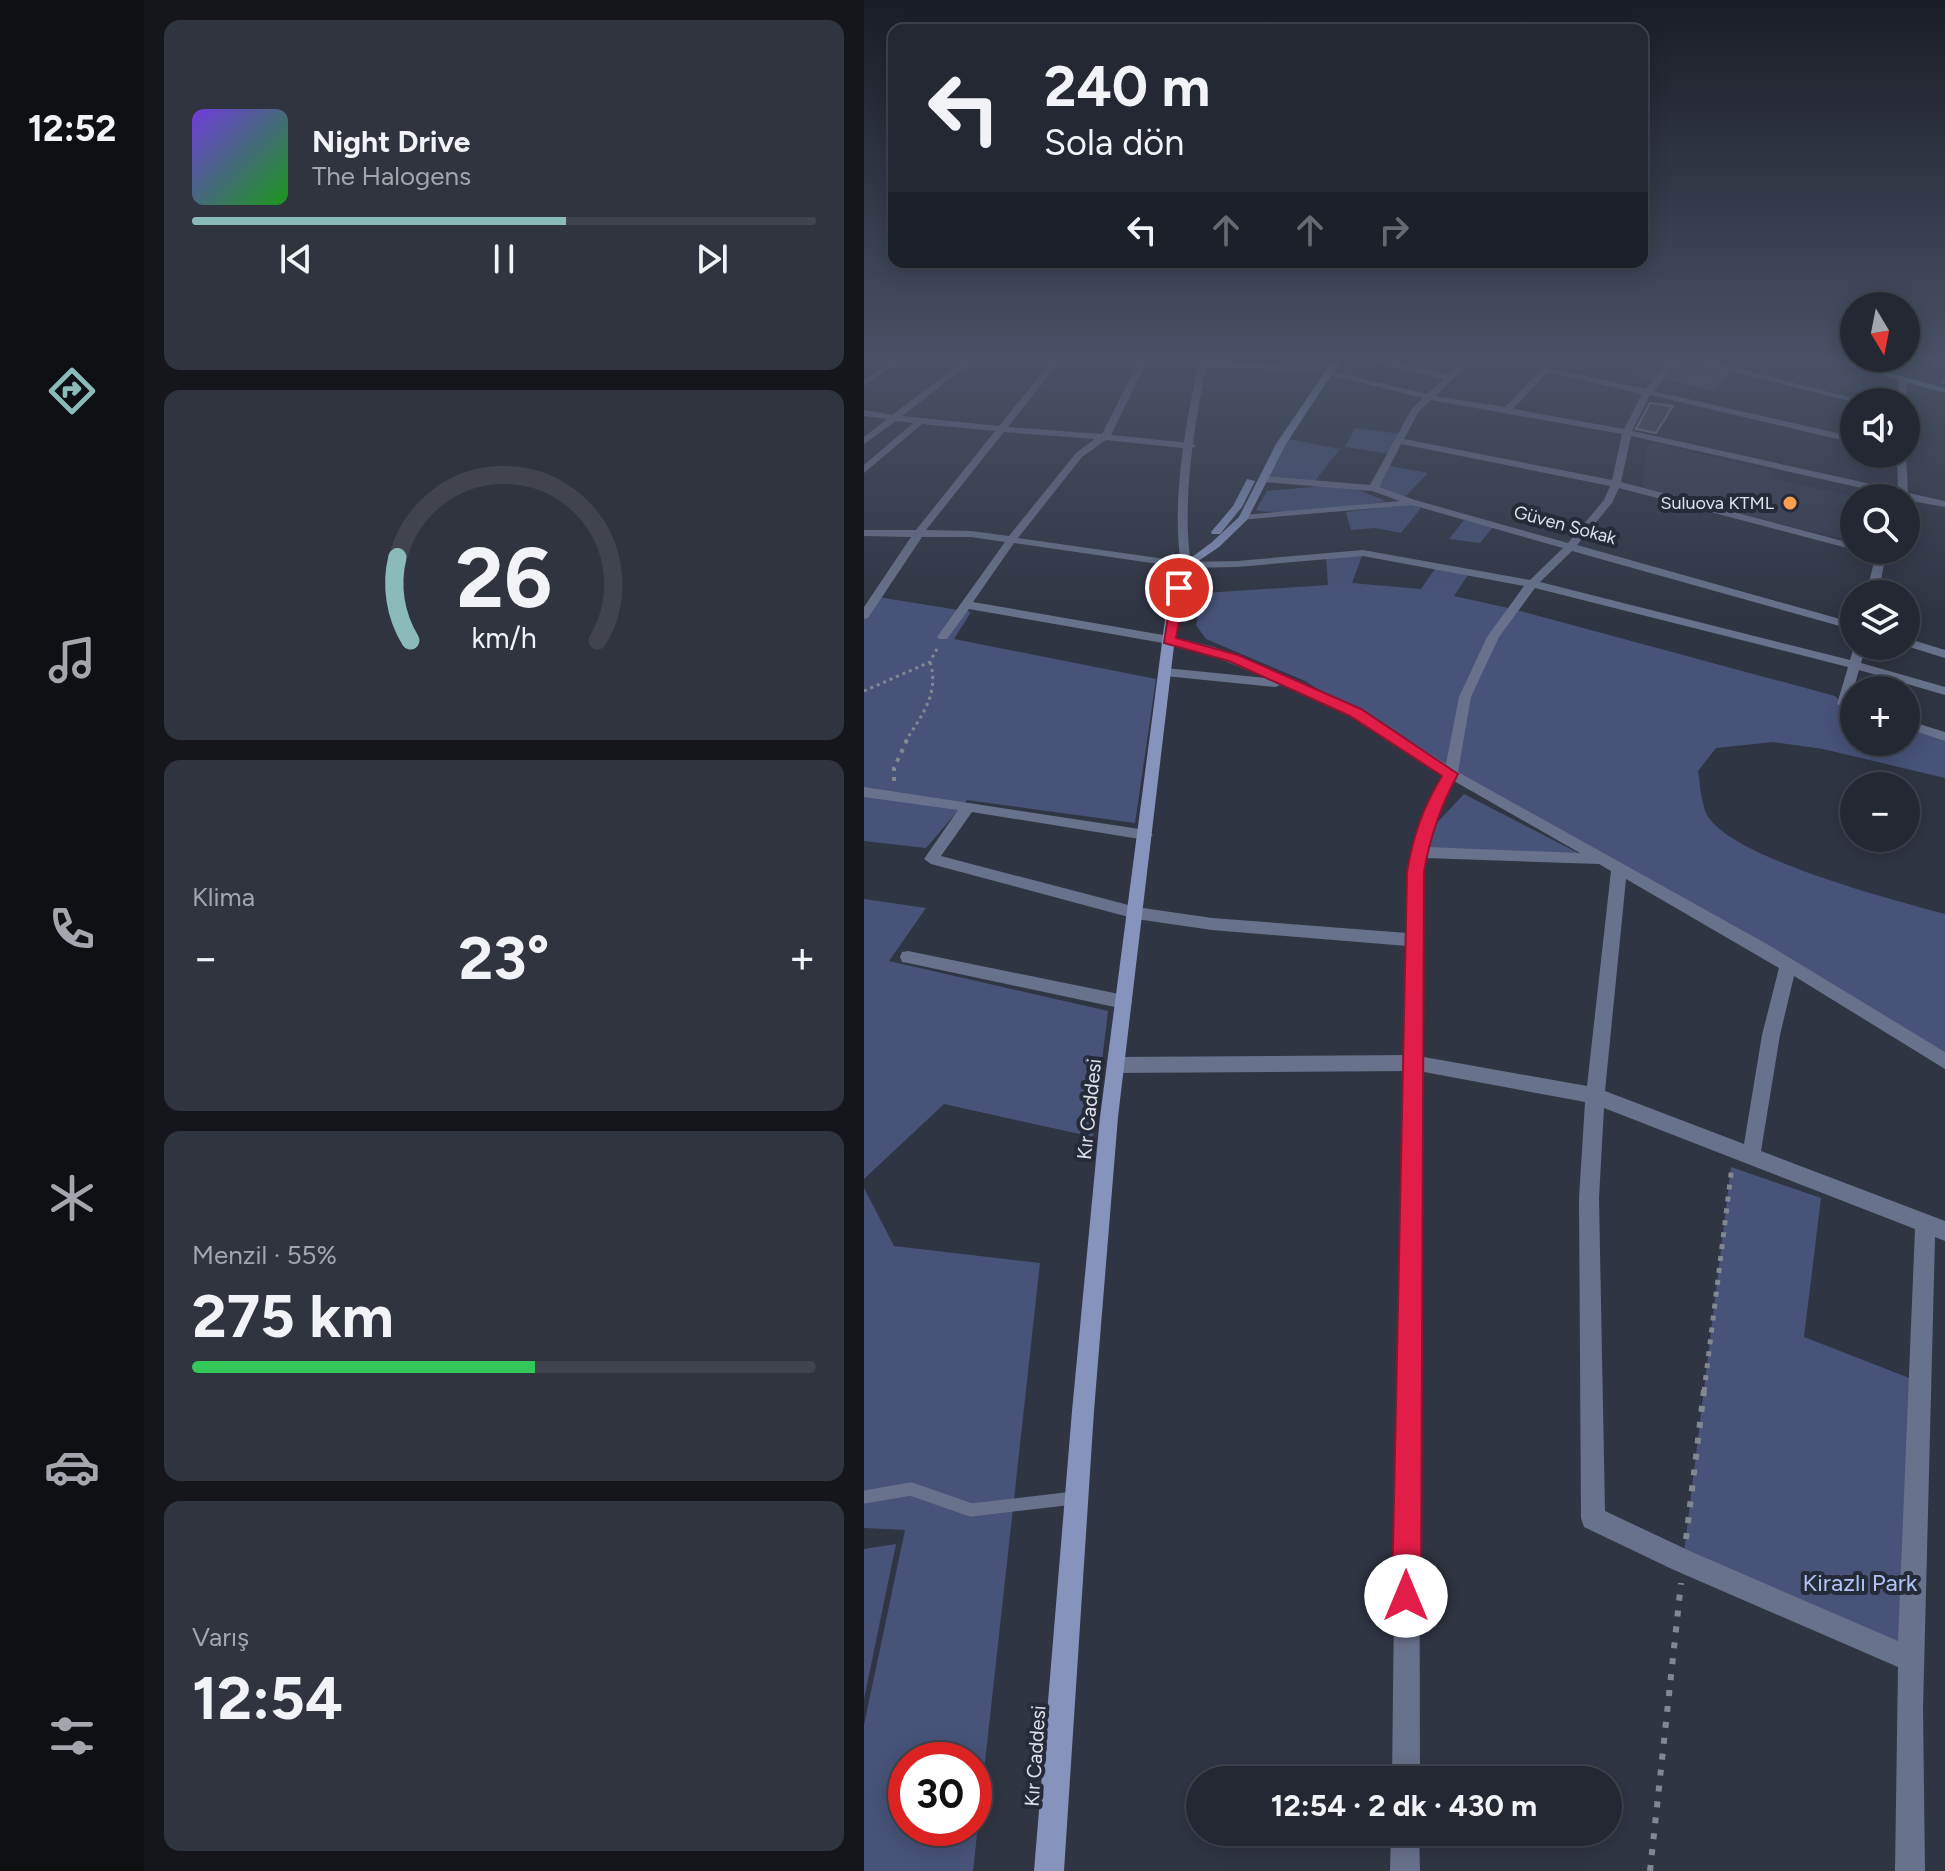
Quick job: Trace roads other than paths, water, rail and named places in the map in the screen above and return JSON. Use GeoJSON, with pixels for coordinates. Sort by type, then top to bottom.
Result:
{"type":"FeatureCollection","features":[{"type":"Feature","properties":{"kind":"main road"},"geometry":{"type":"LineString","coordinates":[[1190,561],[1237,507],[1269,444]]}},
{"type":"Feature","properties":{"kind":"main road"},"geometry":{"type":"LineString","coordinates":[[1190,561],[1215,545],[1243,518],[1281,444]]}},
{"type":"Feature","properties":{"kind":"main road","name":"Kır Caddesi"},"geometry":{"type":"LineString","coordinates":[[1049,1871],[1076,1498],[1116,1065],[1172,612],[1190,561]]}},
{"type":"Feature","properties":{"kind":"street"},"geometry":{"type":"LineString","coordinates":[[864,470],[893,444]]}},
{"type":"Feature","properties":{"kind":"street"},"geometry":{"type":"LineString","coordinates":[[864,616],[919,533],[990,444]]}},
{"type":"Feature","properties":{"kind":"street"},"geometry":{"type":"LineString","coordinates":[[943,637],[1012,539],[1079,455],[1094,444]]}},
{"type":"Feature","properties":{"kind":"street"},"geometry":{"type":"LineString","coordinates":[[1178,444],[1191,446]]}},
{"type":"Feature","properties":{"kind":"street"},"geometry":{"type":"LineString","coordinates":[[1373,488],[1396,444]]}},
{"type":"Feature","properties":{"kind":"street"},"geometry":{"type":"LineString","coordinates":[[1415,444],[1616,484],[1840,543]]}},
{"type":"Feature","properties":{"kind":"street"},"geometry":{"type":"LineString","coordinates":[[1406,1766],[1415,872],[1433,805],[1451,774],[1465,697],[1493,637],[1533,584],[1572,545],[1609,501],[1624,444]]}},
{"type":"Feature","properties":{"kind":"street"},"geometry":{"type":"LineString","coordinates":[[1679,444],[1849,484]]}},
{"type":"Feature","properties":{"kind":"street","name":"Kır Caddesi"},"geometry":{"type":"LineString","coordinates":[[1190,561],[1183,556],[1191,446]]}},
{"type":"Feature","properties":{"kind":"street","name":"Güven Sokak"},"geometry":{"type":"LineString","coordinates":[[1264,479],[1373,488],[1412,502],[1840,623]]}},
{"type":"Feature","properties":{"kind":"street"},"geometry":{"type":"LineString","coordinates":[[1920,500],[1945,504]]}},
{"type":"Feature","properties":{"kind":"street"},"geometry":{"type":"LineString","coordinates":[[1243,518],[1412,502]]}},
{"type":"Feature","properties":{"kind":"street"},"geometry":{"type":"LineString","coordinates":[[864,533],[1012,539],[1237,564],[1363,553],[1533,584],[1855,665],[1945,691]]}},
{"type":"Feature","properties":{"kind":"street"},"geometry":{"type":"LineString","coordinates":[[968,605],[1169,640],[1233,658],[1355,712],[1451,774],[1788,965],[1945,1061]]}},
{"type":"Feature","properties":{"kind":"street"},"geometry":{"type":"LineString","coordinates":[[1920,646],[1945,654]]}},
{"type":"Feature","properties":{"kind":"street"},"geometry":{"type":"LineString","coordinates":[[1852,676],[1856,660]]}},
{"type":"Feature","properties":{"kind":"street"},"geometry":{"type":"LineString","coordinates":[[1165,672],[1290,685]]}},
{"type":"Feature","properties":{"kind":"street"},"geometry":{"type":"LineString","coordinates":[[1920,729],[1945,737]]}},
{"type":"Feature","properties":{"kind":"street"},"geometry":{"type":"LineString","coordinates":[[864,792],[1146,835]]}},
{"type":"Feature","properties":{"kind":"street"},"geometry":{"type":"LineString","coordinates":[[968,807],[931,859],[1136,913],[1212,924],[1415,940]]}},
{"type":"Feature","properties":{"kind":"street"},"geometry":{"type":"LineString","coordinates":[[1419,852],[1601,859]]}},
{"type":"Feature","properties":{"kind":"street"},"geometry":{"type":"LineString","coordinates":[[1619,869],[1595,1096],[1589,1198],[1593,1518],[1683,1561],[1911,1660]]}},
{"type":"Feature","properties":{"kind":"street"},"geometry":{"type":"LineString","coordinates":[[908,957],[1124,1002]]}},
{"type":"Feature","properties":{"kind":"street"},"geometry":{"type":"LineString","coordinates":[[1742,1154],[1788,965]]}},
{"type":"Feature","properties":{"kind":"street"},"geometry":{"type":"LineString","coordinates":[[1116,1065],[1415,1063],[1595,1096],[1935,1227],[1922,1383],[1907,1748],[1910,1871]]}},
{"type":"Feature","properties":{"kind":"street"},"geometry":{"type":"LineString","coordinates":[[1405,1846],[1405,1871]]}},
{"type":"Feature","properties":{"kind":"lane"},"geometry":{"type":"LineString","coordinates":[[864,1497],[911,1489],[971,1510],[1076,1498]]}},
{"type":"Feature","properties":{"kind":"place","name":"Suluova KTML"},"geometry":{"type":"Point","coordinates":[1790,503]}},
{"type":"Feature","properties":{"kind":"park label","name":"Kirazlı Park"},"geometry":{"type":"Point","coordinates":[1860,1582]}}]}
